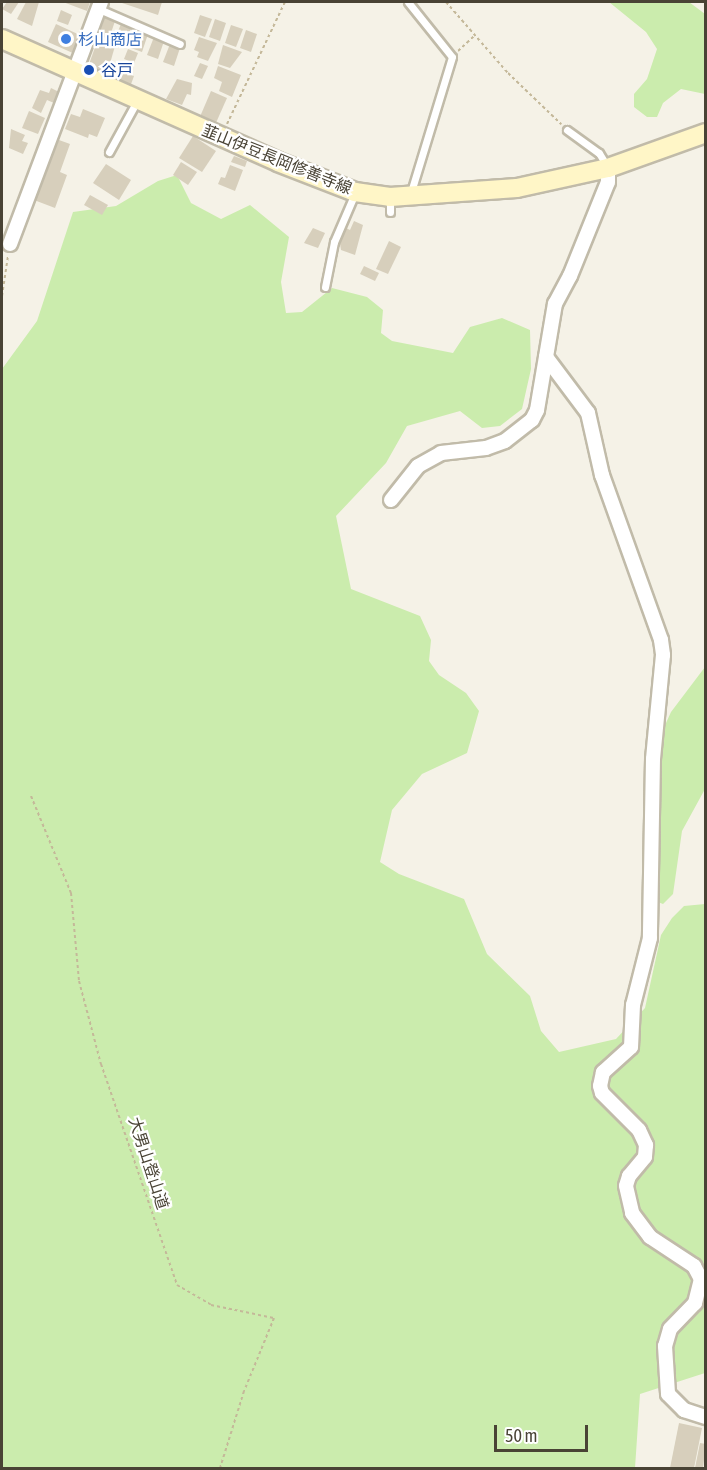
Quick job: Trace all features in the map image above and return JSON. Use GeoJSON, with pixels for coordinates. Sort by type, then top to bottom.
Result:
{"type":"FeatureCollection","features":[{"type":"Feature","properties":{"kind":"main road","name":"韮山伊豆長岡修善寺線"},"geometry":{"type":"LineString","coordinates":[[2,39],[221,138],[390,205],[409,197],[517,188],[608,168],[705,133]]}},
{"type":"Feature","properties":{"kind":"street"},"geometry":{"type":"LineString","coordinates":[[10,244],[78,72],[100,5]]}},
{"type":"Feature","properties":{"kind":"street"},"geometry":{"type":"LineString","coordinates":[[391,500],[418,466],[441,453],[486,448],[505,441],[532,420],[555,304],[570,276],[595,213],[609,177],[608,168]]}},
{"type":"Feature","properties":{"kind":"street"},"geometry":{"type":"LineString","coordinates":[[546,357],[588,413],[602,475],[661,640],[663,655],[653,759],[650,938],[633,1005],[631,1047],[603,1072],[600,1086],[603,1093],[639,1130],[646,1145],[645,1157],[629,1176],[626,1186],[632,1213],[650,1237],[694,1266],[701,1279],[695,1303],[670,1329],[664,1346],[668,1394],[684,1410],[705,1417]]}},
{"type":"Feature","properties":{"kind":"lane"},"geometry":{"type":"LineString","coordinates":[[408,2],[452,57],[409,197]]}},
{"type":"Feature","properties":{"kind":"lane"},"geometry":{"type":"LineString","coordinates":[[100,5],[180,44]]}},
{"type":"Feature","properties":{"kind":"lane"},"geometry":{"type":"LineString","coordinates":[[109,152],[138,99]]}},
{"type":"Feature","properties":{"kind":"lane"},"geometry":{"type":"LineString","coordinates":[[567,130],[599,153],[608,168]]}},
{"type":"Feature","properties":{"kind":"lane"},"geometry":{"type":"LineString","coordinates":[[325,287],[334,242],[355,192]]}},
{"type":"Feature","properties":{"kind":"path"},"geometry":{"type":"LineString","coordinates":[[221,138],[285,2]]}},
{"type":"Feature","properties":{"kind":"path"},"geometry":{"type":"LineString","coordinates":[[446,2],[474,36],[567,130]]}},
{"type":"Feature","properties":{"kind":"path"},"geometry":{"type":"LineString","coordinates":[[459,51],[474,36]]}},
{"type":"Feature","properties":{"kind":"path"},"geometry":{"type":"LineString","coordinates":[[2,296],[10,244]]}},
{"type":"Feature","properties":{"kind":"path","name":"大男山登山道"},"geometry":{"type":"LineString","coordinates":[[32,796],[71,893],[79,981],[98,1053],[177,1285],[211,1305],[274,1318],[244,1391],[220,1468]]}},
{"type":"Feature","properties":{"kind":"green space"},"geometry":{"type":"Polygon","coordinates":[[[609,2],[689,2],[705,14],[705,94],[681,89],[663,103],[657,117],[647,117],[634,107],[634,94],[647,79],[657,49],[646,32],[609,2]]]}},
{"type":"Feature","properties":{"kind":"green space"},"geometry":{"type":"Polygon","coordinates":[[[177,175],[191,203],[221,219],[250,205],[289,237],[281,282],[286,313],[302,312],[332,288],[367,297],[383,310],[381,333],[392,341],[453,353],[470,327],[502,318],[530,330],[531,369],[522,409],[500,426],[482,428],[460,411],[407,426],[386,463],[336,516],[351,589],[420,616],[431,640],[429,661],[439,675],[466,693],[479,711],[467,753],[422,774],[392,810],[380,862],[399,874],[464,899],[487,954],[530,996],[541,1031],[559,1052],[616,1039],[645,1008],[661,935],[672,918],[684,906],[705,904],[705,1373],[640,1394],[635,1468],[2,1468],[2,369],[37,321],[73,212],[116,206],[158,181],[177,175]]]}},
{"type":"Feature","properties":{"kind":"green space"},"geometry":{"type":"Polygon","coordinates":[[[705,667],[705,789],[682,831],[673,894],[663,904],[658,902],[661,734],[671,712],[705,667]]]}},
{"type":"Feature","properties":{"kind":"building"},"geometry":{"type":"Polygon","coordinates":[[[7,2],[19,2],[11,14],[2,9],[7,2]]]}},
{"type":"Feature","properties":{"kind":"building"},"geometry":{"type":"Polygon","coordinates":[[[26,2],[39,2],[32,26],[17,19],[26,2]]]}},
{"type":"Feature","properties":{"kind":"building"},"geometry":{"type":"Polygon","coordinates":[[[63,2],[90,2],[87,11],[63,2]]]}},
{"type":"Feature","properties":{"kind":"building"},"geometry":{"type":"Polygon","coordinates":[[[119,2],[162,2],[158,15],[119,2]]]}},
{"type":"Feature","properties":{"kind":"building"},"geometry":{"type":"Polygon","coordinates":[[[61,10],[72,15],[68,25],[57,21],[61,10]]]}},
{"type":"Feature","properties":{"kind":"building"},"geometry":{"type":"Polygon","coordinates":[[[200,15],[212,19],[205,37],[194,33],[200,15]]]}},
{"type":"Feature","properties":{"kind":"building"},"geometry":{"type":"Polygon","coordinates":[[[105,17],[115,21],[109,39],[98,35],[105,17]]]}},
{"type":"Feature","properties":{"kind":"building"},"geometry":{"type":"Polygon","coordinates":[[[215,19],[226,23],[220,41],[209,37],[215,19]]]}},
{"type":"Feature","properties":{"kind":"building"},"geometry":{"type":"Polygon","coordinates":[[[56,24],[82,36],[75,54],[48,42],[56,24]]]}},
{"type":"Feature","properties":{"kind":"building"},"geometry":{"type":"Polygon","coordinates":[[[121,24],[131,28],[124,45],[114,41],[121,24]]]}},
{"type":"Feature","properties":{"kind":"building"},"geometry":{"type":"Polygon","coordinates":[[[231,25],[243,29],[236,47],[225,43],[231,25]]]}},
{"type":"Feature","properties":{"kind":"building"},"geometry":{"type":"Polygon","coordinates":[[[138,30],[148,34],[142,52],[131,48],[138,30]]]}},
{"type":"Feature","properties":{"kind":"building"},"geometry":{"type":"Polygon","coordinates":[[[246,30],[257,34],[251,52],[240,48],[246,30]]]}},
{"type":"Feature","properties":{"kind":"building"},"geometry":{"type":"Polygon","coordinates":[[[154,37],[164,41],[158,59],[147,55],[154,37]]]}},
{"type":"Feature","properties":{"kind":"building"},"geometry":{"type":"Polygon","coordinates":[[[199,37],[217,43],[208,61],[197,57],[199,52],[194,50],[199,37]]]}},
{"type":"Feature","properties":{"kind":"building"},"geometry":{"type":"Polygon","coordinates":[[[98,39],[115,46],[107,74],[88,67],[98,39]]]}},
{"type":"Feature","properties":{"kind":"building"},"geometry":{"type":"Polygon","coordinates":[[[170,44],[180,48],[174,66],[163,62],[170,44]]]}},
{"type":"Feature","properties":{"kind":"building"},"geometry":{"type":"Polygon","coordinates":[[[223,45],[242,52],[230,68],[218,64],[223,45]]]}},
{"type":"Feature","properties":{"kind":"building"},"geometry":{"type":"Polygon","coordinates":[[[128,49],[138,53],[134,63],[124,59],[128,49]]]}},
{"type":"Feature","properties":{"kind":"building"},"geometry":{"type":"Polygon","coordinates":[[[200,63],[208,66],[202,79],[194,76],[200,63]]]}},
{"type":"Feature","properties":{"kind":"building"},"geometry":{"type":"Polygon","coordinates":[[[218,66],[241,75],[232,97],[219,91],[222,82],[214,78],[218,66]]]}},
{"type":"Feature","properties":{"kind":"building"},"geometry":{"type":"Polygon","coordinates":[[[124,72],[134,76],[130,87],[119,83],[124,72]]]}},
{"type":"Feature","properties":{"kind":"building"},"geometry":{"type":"Polygon","coordinates":[[[177,79],[192,83],[191,95],[187,94],[182,105],[166,99],[177,79]]]}},
{"type":"Feature","properties":{"kind":"building"},"geometry":{"type":"Polygon","coordinates":[[[51,88],[59,92],[54,103],[47,100],[41,113],[32,108],[40,90],[49,93],[51,88]]]}},
{"type":"Feature","properties":{"kind":"building"},"geometry":{"type":"Polygon","coordinates":[[[211,91],[227,98],[215,125],[199,119],[211,91]]]}},
{"type":"Feature","properties":{"kind":"building"},"geometry":{"type":"Polygon","coordinates":[[[83,109],[105,118],[97,137],[89,134],[88,138],[65,129],[71,114],[80,117],[83,109]]]}},
{"type":"Feature","properties":{"kind":"building"},"geometry":{"type":"Polygon","coordinates":[[[29,111],[45,118],[38,134],[22,128],[29,111]]]}},
{"type":"Feature","properties":{"kind":"building"},"geometry":{"type":"Polygon","coordinates":[[[11,129],[25,135],[22,141],[28,143],[23,154],[9,148],[11,129]]]}},
{"type":"Feature","properties":{"kind":"building"},"geometry":{"type":"Polygon","coordinates":[[[193,136],[216,151],[202,172],[179,158],[193,136]]]}},
{"type":"Feature","properties":{"kind":"building"},"geometry":{"type":"Polygon","coordinates":[[[59,140],[70,144],[60,172],[67,175],[55,208],[34,200],[59,140]]]}},
{"type":"Feature","properties":{"kind":"building"},"geometry":{"type":"Polygon","coordinates":[[[234,156],[247,161],[245,167],[231,162],[234,156]]]}},
{"type":"Feature","properties":{"kind":"building"},"geometry":{"type":"Polygon","coordinates":[[[181,162],[197,172],[188,185],[173,175],[181,162]]]}},
{"type":"Feature","properties":{"kind":"building"},"geometry":{"type":"Polygon","coordinates":[[[106,164],[131,180],[119,200],[93,183],[106,164]]]}},
{"type":"Feature","properties":{"kind":"building"},"geometry":{"type":"Polygon","coordinates":[[[230,165],[243,170],[235,191],[218,184],[221,177],[225,178],[230,165]]]}},
{"type":"Feature","properties":{"kind":"building"},"geometry":{"type":"Polygon","coordinates":[[[90,195],[108,205],[102,215],[84,205],[90,195]]]}},
{"type":"Feature","properties":{"kind":"building"},"geometry":{"type":"Polygon","coordinates":[[[354,221],[363,225],[355,255],[341,250],[340,244],[346,228],[350,230],[354,221]]]}},
{"type":"Feature","properties":{"kind":"building"},"geometry":{"type":"Polygon","coordinates":[[[313,228],[325,233],[318,248],[304,243],[313,228]]]}},
{"type":"Feature","properties":{"kind":"building"},"geometry":{"type":"Polygon","coordinates":[[[389,241],[401,247],[388,274],[376,269],[389,241]]]}},
{"type":"Feature","properties":{"kind":"building"},"geometry":{"type":"Polygon","coordinates":[[[364,266],[379,273],[375,281],[360,274],[364,266]]]}},
{"type":"Feature","properties":{"kind":"building"},"geometry":{"type":"Polygon","coordinates":[[[679,1423],[702,1428],[694,1468],[670,1468],[679,1423]]]}},
{"type":"Feature","properties":{"kind":"building"},"geometry":{"type":"Polygon","coordinates":[[[700,1443],[706,1444],[703,1468],[695,1468],[700,1443]]]}},
{"type":"Feature","properties":{"kind":"place","name":"杉山商店"},"geometry":{"type":"Point","coordinates":[66,39]}},
{"type":"Feature","properties":{"kind":"place","name":"谷戸"},"geometry":{"type":"Point","coordinates":[89,70]}}]}
